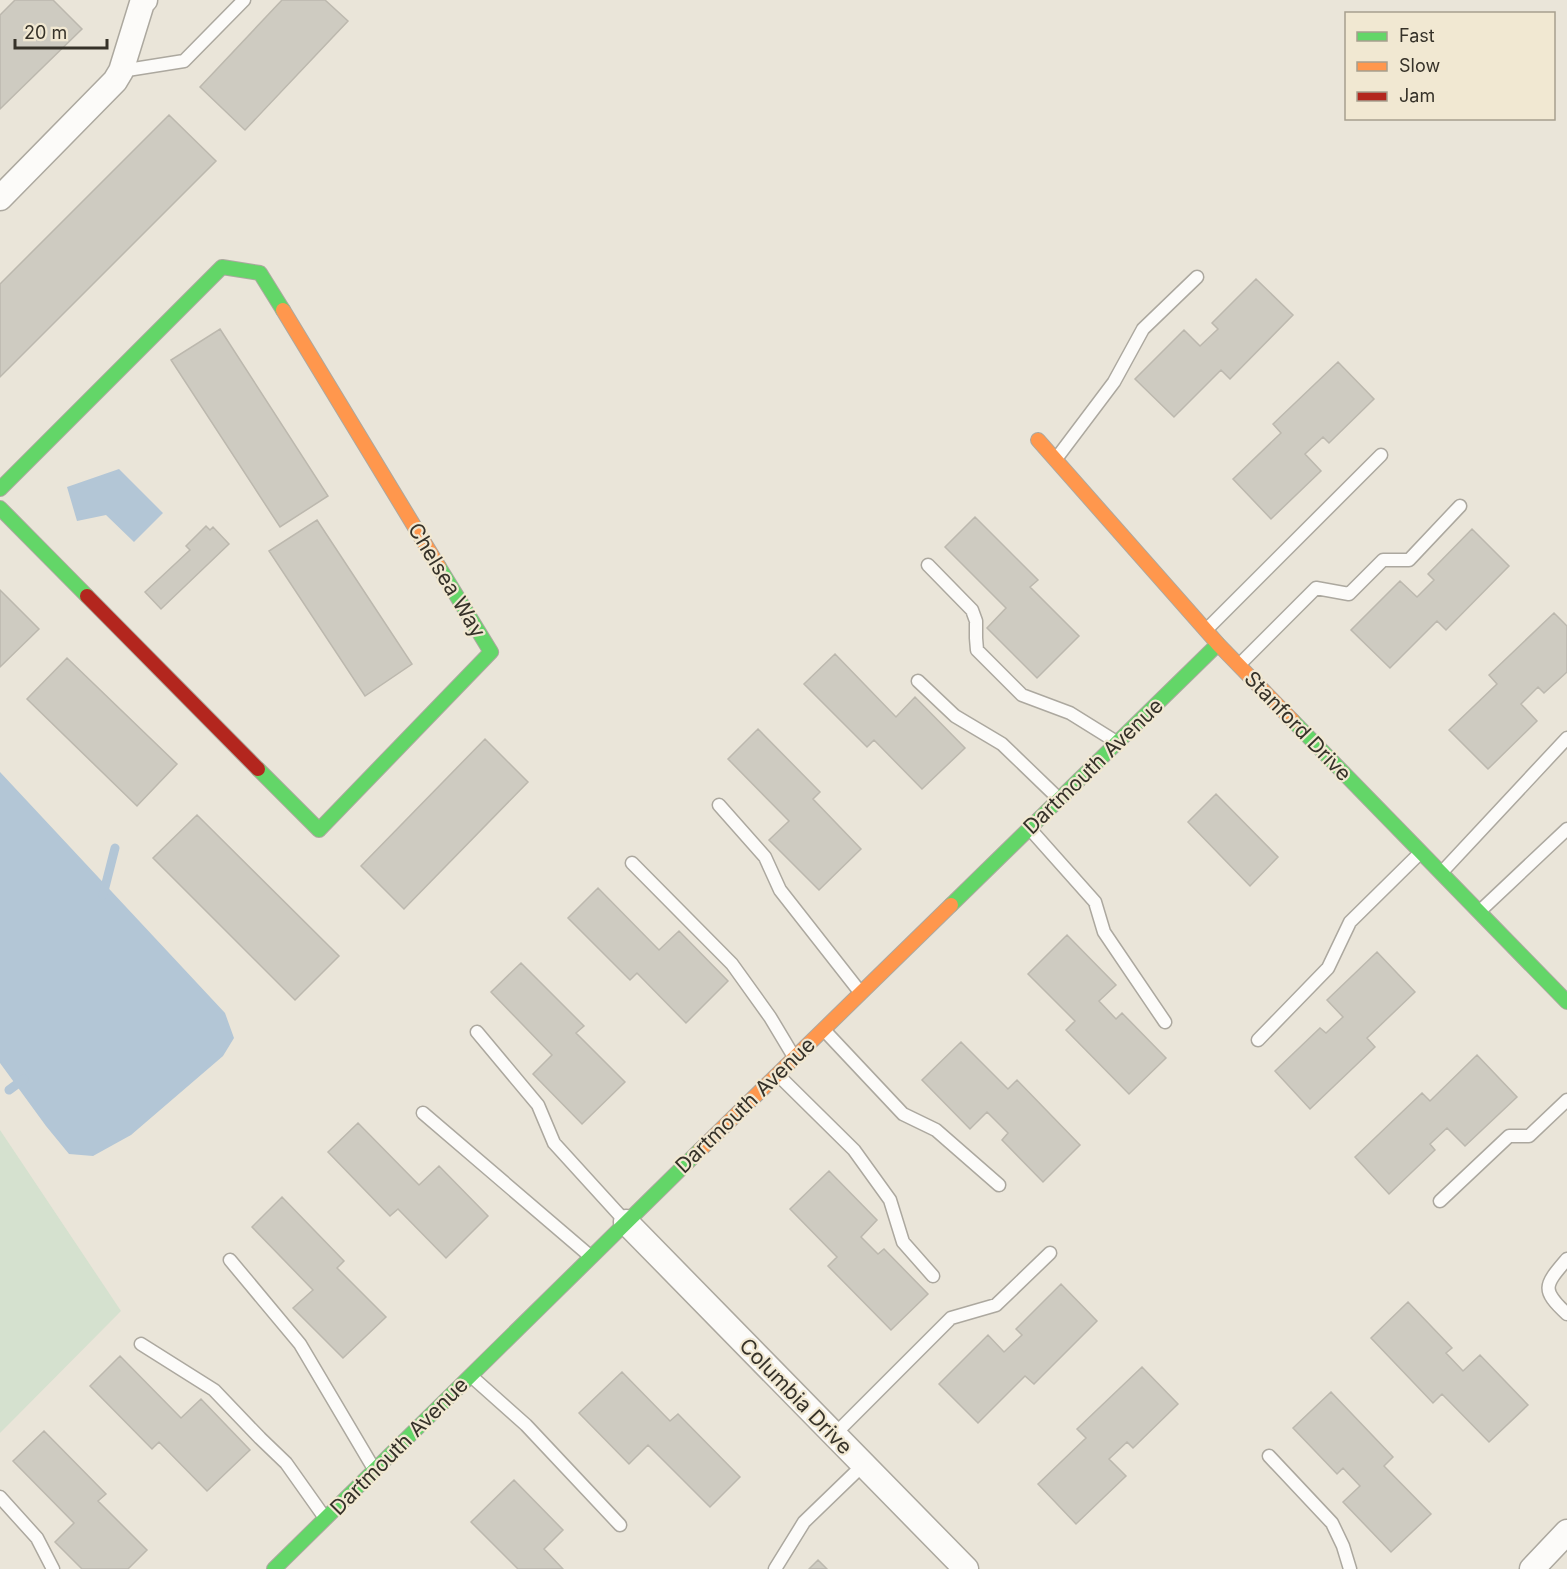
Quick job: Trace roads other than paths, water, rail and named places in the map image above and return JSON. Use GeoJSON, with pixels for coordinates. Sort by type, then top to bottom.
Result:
{"type":"FeatureCollection","features":[{"type":"Feature","properties":{"kind":"street"},"geometry":{"type":"LineString","coordinates":[[0,198],[115,81],[121,70],[142,3],[145,0]]}},
{"type":"Feature","properties":{"kind":"street","name":"Chelsea Way"},"geometry":{"type":"LineString","coordinates":[[0,489],[222,267],[260,273],[491,652],[319,830],[0,508]]}},
{"type":"Feature","properties":{"kind":"street","name":"Stanford Drive"},"geometry":{"type":"LineString","coordinates":[[1038,440],[1218,644],[1567,1002]]}},
{"type":"Feature","properties":{"kind":"street","name":"Dartmouth Avenue"},"geometry":{"type":"LineString","coordinates":[[274,1569],[1218,644]]}},
{"type":"Feature","properties":{"kind":"street","name":"Columbia Drive"},"geometry":{"type":"LineString","coordinates":[[626,1222],[966,1569]]}},
{"type":"Feature","properties":{"kind":"street"},"geometry":{"type":"LineString","coordinates":[[1532,1569],[1567,1532]]}},
{"type":"Feature","properties":{"kind":"lane"},"geometry":{"type":"LineString","coordinates":[[121,70],[183,62],[243,0]]}},
{"type":"Feature","properties":{"kind":"lane"},"geometry":{"type":"LineString","coordinates":[[1055,460],[1114,382],[1143,329],[1197,277]]}},
{"type":"Feature","properties":{"kind":"lane"},"geometry":{"type":"LineString","coordinates":[[1206,630],[1381,455]]}},
{"type":"Feature","properties":{"kind":"lane"},"geometry":{"type":"LineString","coordinates":[[1239,665],[1316,588],[1349,594],[1383,560],[1409,560],[1460,506]]}},
{"type":"Feature","properties":{"kind":"lane"},"geometry":{"type":"LineString","coordinates":[[928,565],[972,610],[976,621],[977,650],[1022,695],[1070,713],[1117,742]]}},
{"type":"Feature","properties":{"kind":"lane"},"geometry":{"type":"LineString","coordinates":[[918,681],[955,716],[1002,744],[1059,799]]}},
{"type":"Feature","properties":{"kind":"lane"},"geometry":{"type":"LineString","coordinates":[[1442,873],[1567,738]]}},
{"type":"Feature","properties":{"kind":"lane"},"geometry":{"type":"LineString","coordinates":[[719,804],[765,857],[780,890],[861,993]]}},
{"type":"Feature","properties":{"kind":"lane"},"geometry":{"type":"LineString","coordinates":[[1029,828],[1095,902],[1104,932],[1165,1022]]}},
{"type":"Feature","properties":{"kind":"lane"},"geometry":{"type":"LineString","coordinates":[[1479,912],[1567,829]]}},
{"type":"Feature","properties":{"kind":"lane"},"geometry":{"type":"LineString","coordinates":[[1258,1040],[1328,968],[1350,922],[1420,852]]}},
{"type":"Feature","properties":{"kind":"lane"},"geometry":{"type":"LineString","coordinates":[[632,863],[732,964],[795,1057]]}},
{"type":"Feature","properties":{"kind":"lane"},"geometry":{"type":"LineString","coordinates":[[823,1029],[903,1114],[936,1130],[999,1185]]}},
{"type":"Feature","properties":{"kind":"lane"},"geometry":{"type":"LineString","coordinates":[[477,1032],[538,1105],[554,1143],[626,1222]]}},
{"type":"Feature","properties":{"kind":"lane"},"geometry":{"type":"LineString","coordinates":[[777,1075],[854,1150],[890,1200],[903,1242],[933,1276]]}},
{"type":"Feature","properties":{"kind":"lane"},"geometry":{"type":"LineString","coordinates":[[1440,1201],[1509,1136],[1529,1136],[1567,1100]]}},
{"type":"Feature","properties":{"kind":"lane"},"geometry":{"type":"LineString","coordinates":[[423,1113],[591,1257]]}},
{"type":"Feature","properties":{"kind":"lane"},"geometry":{"type":"LineString","coordinates":[[834,1435],[951,1318],[996,1305],[1050,1253]]}},
{"type":"Feature","properties":{"kind":"lane"},"geometry":{"type":"LineString","coordinates":[[1567,1259],[1549,1280],[1548,1290],[1555,1303],[1567,1314]]}},
{"type":"Feature","properties":{"kind":"lane"},"geometry":{"type":"LineString","coordinates":[[230,1260],[300,1344],[375,1470]]}},
{"type":"Feature","properties":{"kind":"lane"},"geometry":{"type":"LineString","coordinates":[[141,1344],[214,1390],[286,1463],[325,1519]]}},
{"type":"Feature","properties":{"kind":"lane"},"geometry":{"type":"LineString","coordinates":[[470,1376],[526,1425],[620,1525]]}},
{"type":"Feature","properties":{"kind":"lane"},"geometry":{"type":"LineString","coordinates":[[1269,1456],[1332,1523],[1343,1546],[1350,1569]]}},
{"type":"Feature","properties":{"kind":"lane"},"geometry":{"type":"LineString","coordinates":[[775,1569],[804,1522],[863,1465]]}},
{"type":"Feature","properties":{"kind":"lane"},"geometry":{"type":"LineString","coordinates":[[0,1497],[38,1538],[53,1569]]}},
{"type":"Feature","properties":{"kind":"water"},"geometry":{"type":"Polygon","coordinates":[[[119,469],[163,513],[134,542],[106,515],[77,521],[67,487],[119,469]]]}},
{"type":"Feature","properties":{"kind":"water"},"geometry":{"type":"Polygon","coordinates":[[[0,772],[225,1013],[234,1038],[223,1056],[131,1135],[93,1156],[69,1154],[0,1063],[0,772]]]}},
{"type":"Feature","properties":{"kind":"waterway"},"geometry":{"type":"LineString","coordinates":[[103,895],[115,848]]}},
{"type":"Feature","properties":{"kind":"waterway"},"geometry":{"type":"LineString","coordinates":[[9,1090],[24,1079]]}}]}
